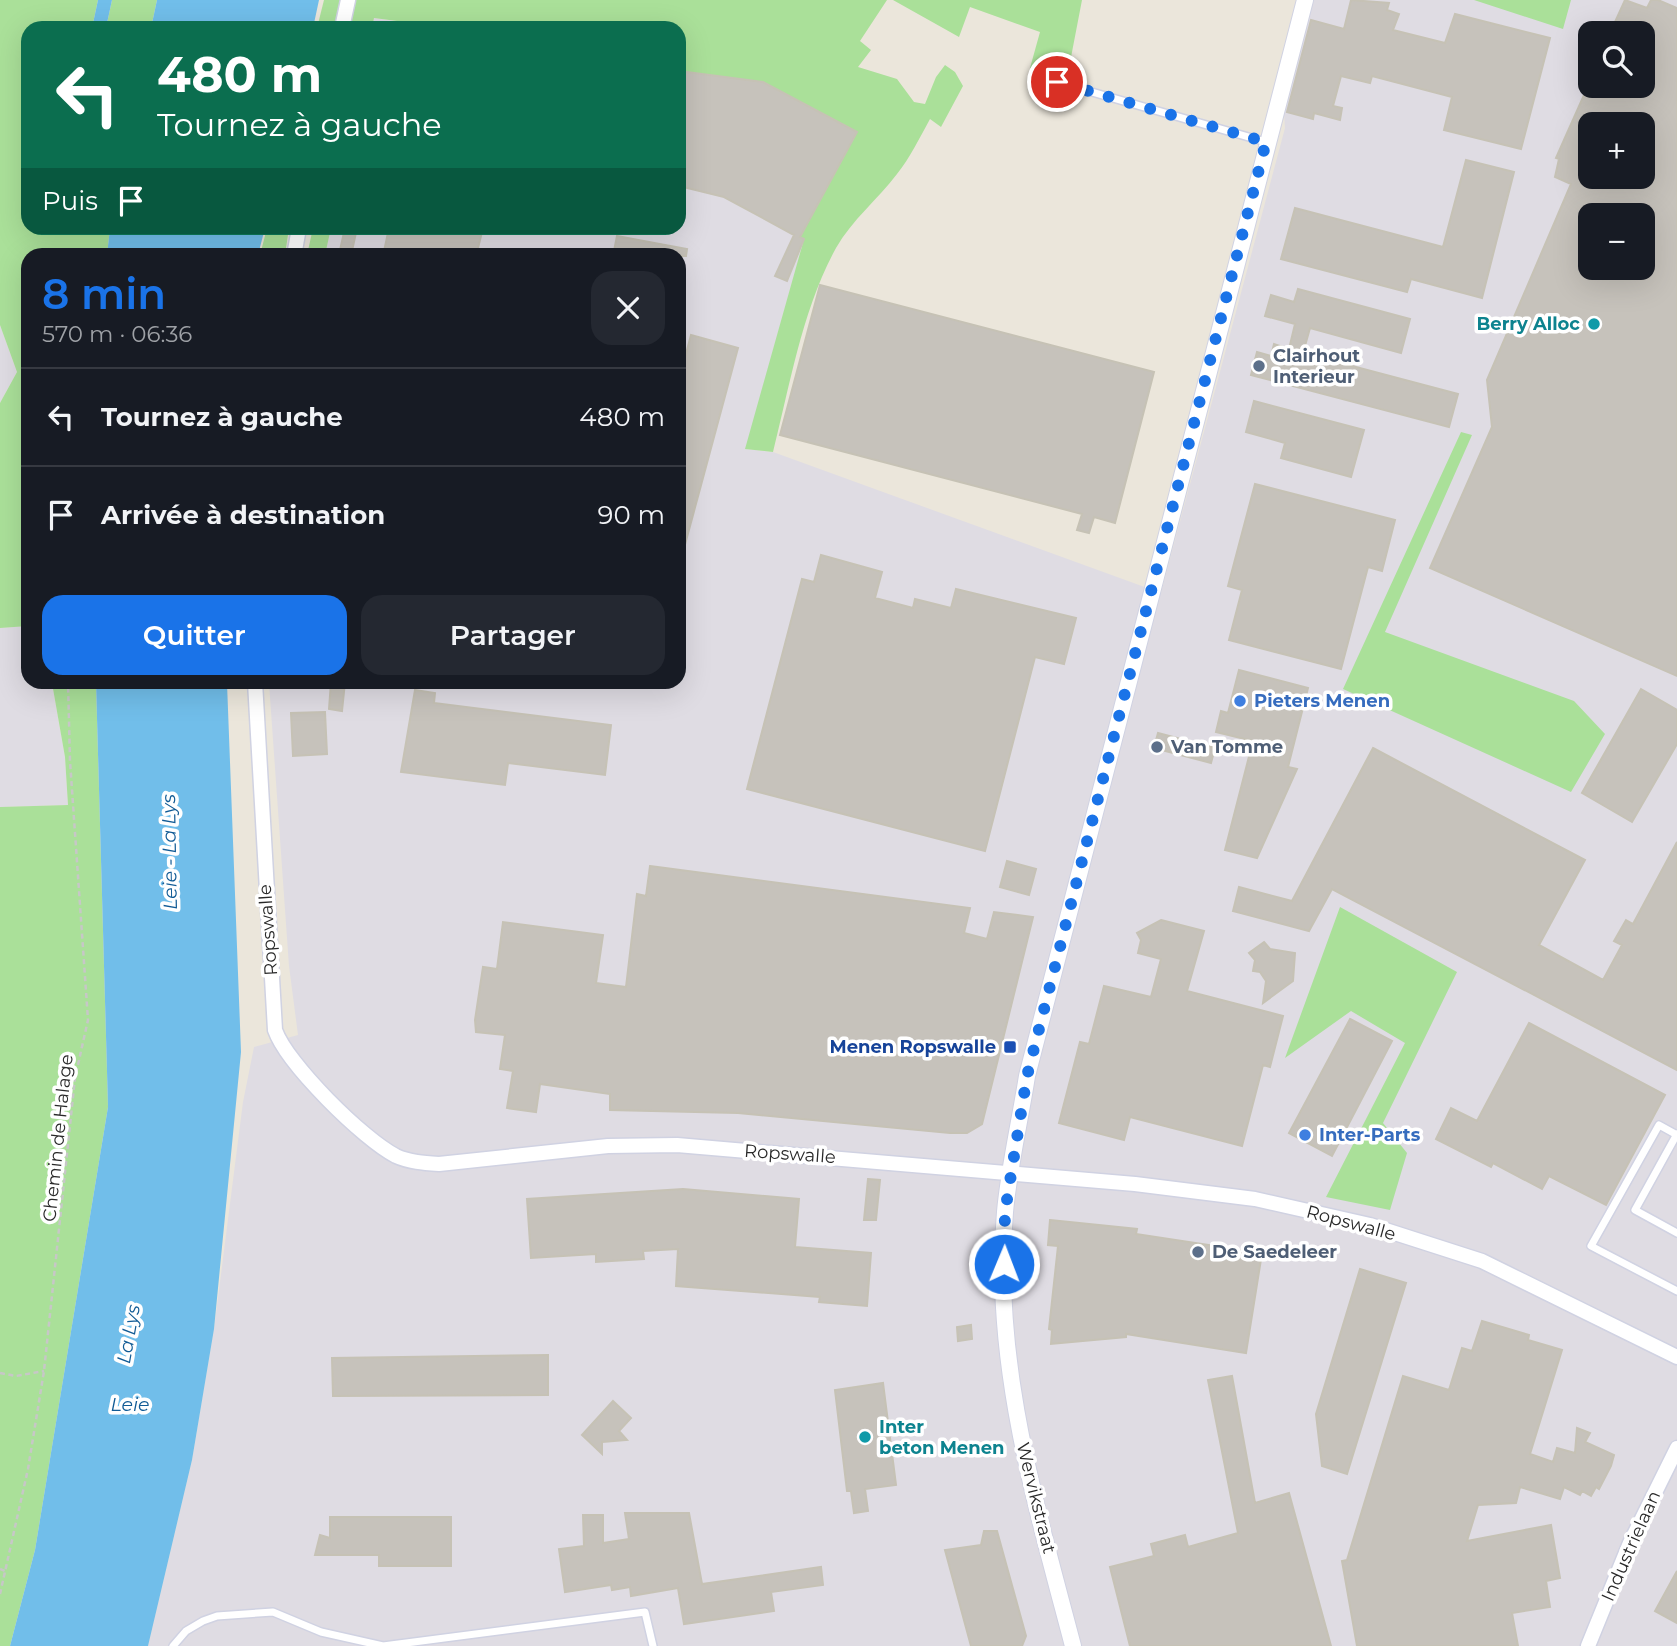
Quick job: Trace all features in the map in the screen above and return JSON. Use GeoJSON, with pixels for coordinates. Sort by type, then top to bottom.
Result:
{"type":"FeatureCollection","features":[{"type":"Feature","properties":{"kind":"street"},"geometry":{"type":"LineString","coordinates":[[344,21],[348,0]]}},
{"type":"Feature","properties":{"kind":"street","name":"Wervikstraat"},"geometry":{"type":"LineString","coordinates":[[1073,1646],[1034,1503],[1008,1359],[1004,1291],[1005,1212],[1027,1076],[1266,142],[1305,0]]}},
{"type":"Feature","properties":{"kind":"street","name":"Ropswalle"},"geometry":{"type":"LineString","coordinates":[[255,689],[275,1030],[286,1052],[299,1068],[363,1131],[396,1156],[418,1163],[439,1164],[608,1146],[677,1145],[1135,1184],[1255,1199],[1370,1225],[1482,1261],[1677,1357]]}},
{"type":"Feature","properties":{"kind":"street","name":"Industrielaan"},"geometry":{"type":"LineString","coordinates":[[1588,1646],[1630,1543],[1677,1448]]}},
{"type":"Feature","properties":{"kind":"lane"},"geometry":{"type":"LineString","coordinates":[[1057,82],[1266,142]]}},
{"type":"Feature","properties":{"kind":"lane"},"geometry":{"type":"LineString","coordinates":[[1677,1233],[1635,1210],[1677,1135],[1659,1125],[1591,1246],[1677,1291]]}},
{"type":"Feature","properties":{"kind":"lane"},"geometry":{"type":"LineString","coordinates":[[173,1646],[194,1625],[217,1616],[280,1613],[321,1632],[383,1646],[645,1612],[653,1646]]}},
{"type":"Feature","properties":{"kind":"path","name":"Chemin de Halage"},"geometry":{"type":"LineString","coordinates":[[0,1594],[7,1572],[44,1371],[75,1078],[88,1020],[70,761],[68,689]]}},
{"type":"Feature","properties":{"kind":"path"},"geometry":{"type":"LineString","coordinates":[[0,1373],[16,1377],[44,1371]]}},
{"type":"Feature","properties":{"kind":"path"},"geometry":{"type":"LineString","coordinates":[[0,1569],[7,1572]]}},
{"type":"Feature","properties":{"kind":"shaded area"},"geometry":{"type":"Polygon","coordinates":[[[1313,0],[1677,0],[1677,1646],[148,1646],[192,1460],[214,1329],[243,1102],[254,1047],[298,1035],[289,966],[269,689],[686,689],[686,248],[327,248],[329,235],[686,235],[686,72],[763,82],[857,132],[800,237],[804,239],[746,449],[773,452],[1161,593],[1285,128],[1284,112],[1313,0]]]}},
{"type":"Feature","properties":{"kind":"shaded area"},"geometry":{"type":"Polygon","coordinates":[[[0,325],[17,372],[0,403],[0,325]]]}},
{"type":"Feature","properties":{"kind":"shaded area"},"geometry":{"type":"Polygon","coordinates":[[[21,626],[21,689],[53,689],[65,757],[68,805],[0,807],[0,628],[21,626]]]}},
{"type":"Feature","properties":{"kind":"green space"},"geometry":{"type":"Polygon","coordinates":[[[0,0],[98,0],[94,21],[21,21],[21,235],[109,235],[108,248],[21,248],[21,626],[0,628],[0,403],[17,372],[0,325],[0,0]]]}},
{"type":"Feature","properties":{"kind":"green space"},"geometry":{"type":"Polygon","coordinates":[[[112,0],[157,0],[152,21],[108,21],[112,0]]]}},
{"type":"Feature","properties":{"kind":"green space"},"geometry":{"type":"Polygon","coordinates":[[[324,0],[887,0],[860,41],[871,50],[858,67],[897,79],[914,102],[925,104],[936,77],[945,65],[955,72],[963,86],[941,127],[930,119],[902,168],[836,248],[824,272],[806,322],[773,452],[745,449],[804,239],[800,237],[857,132],[763,82],[686,72],[686,21],[397,21],[374,18],[373,21],[319,21],[324,0]]]}},
{"type":"Feature","properties":{"kind":"green space"},"geometry":{"type":"Polygon","coordinates":[[[893,0],[1082,0],[1067,78],[1030,68],[1040,32],[970,7],[959,37],[893,0]]]}},
{"type":"Feature","properties":{"kind":"green space"},"geometry":{"type":"Polygon","coordinates":[[[1474,0],[1571,0],[1563,29],[1474,0]]]}},
{"type":"Feature","properties":{"kind":"green space"},"geometry":{"type":"Polygon","coordinates":[[[265,235],[288,235],[286,248],[262,248],[265,235]]]}},
{"type":"Feature","properties":{"kind":"green space"},"geometry":{"type":"Polygon","coordinates":[[[311,235],[329,235],[327,248],[309,248],[311,235]]]}},
{"type":"Feature","properties":{"kind":"green space"},"geometry":{"type":"Polygon","coordinates":[[[1461,432],[1472,435],[1385,632],[1574,701],[1605,734],[1571,792],[1343,689],[1461,432]]]}},
{"type":"Feature","properties":{"kind":"green space"},"geometry":{"type":"Polygon","coordinates":[[[53,689],[96,689],[108,1107],[35,1550],[10,1646],[0,1646],[0,807],[68,805],[65,757],[53,689]]]}},
{"type":"Feature","properties":{"kind":"green space"},"geometry":{"type":"Polygon","coordinates":[[[1340,907],[1457,972],[1383,1123],[1407,1153],[1390,1210],[1326,1197],[1405,1043],[1351,1011],[1285,1058],[1340,907]]]}},
{"type":"Feature","properties":{"kind":"water"},"geometry":{"type":"Polygon","coordinates":[[[98,0],[112,0],[108,21],[94,21],[98,0]]]}},
{"type":"Feature","properties":{"kind":"water"},"geometry":{"type":"Polygon","coordinates":[[[157,0],[319,0],[314,21],[152,21],[157,0]]]}},
{"type":"Feature","properties":{"kind":"water"},"geometry":{"type":"Polygon","coordinates":[[[109,235],[263,235],[260,248],[108,248],[109,235]]]}},
{"type":"Feature","properties":{"kind":"water","name":"Leie"},"geometry":{"type":"Polygon","coordinates":[[[96,689],[227,689],[241,1052],[214,1329],[192,1460],[148,1646],[10,1646],[35,1550],[108,1107],[96,689]]]}},
{"type":"Feature","properties":{"kind":"building"},"geometry":{"type":"Polygon","coordinates":[[[1351,0],[1389,3],[1387,10],[1399,14],[1393,30],[1445,43],[1455,14],[1550,38],[1521,149],[1444,130],[1452,97],[1372,76],[1370,83],[1341,76],[1333,106],[1342,108],[1340,120],[1314,113],[1313,119],[1287,112],[1311,20],[1344,29],[1351,0]]]}},
{"type":"Feature","properties":{"kind":"building","name":"Berry Alloc"},"geometry":{"type":"Polygon","coordinates":[[[1625,0],[1647,8],[1651,0],[1658,0],[1677,8],[1677,676],[1430,568],[1492,427],[1487,380],[1571,184],[1555,177],[1559,159],[1556,158],[1583,98],[1655,98],[1655,21],[1615,21],[1625,0]]]}},
{"type":"Feature","properties":{"kind":"building"},"geometry":{"type":"Polygon","coordinates":[[[686,72],[763,82],[857,132],[800,237],[804,239],[787,281],[775,276],[794,235],[724,197],[686,188],[686,72]]]}},
{"type":"Feature","properties":{"kind":"building"},"geometry":{"type":"Polygon","coordinates":[[[1466,160],[1514,172],[1482,298],[1411,279],[1407,292],[1281,259],[1295,208],[1443,247],[1466,160]]]}},
{"type":"Feature","properties":{"kind":"building"},"geometry":{"type":"Polygon","coordinates":[[[343,235],[355,235],[353,248],[340,248],[343,235]]]}},
{"type":"Feature","properties":{"kind":"building"},"geometry":{"type":"Polygon","coordinates":[[[388,235],[481,235],[478,248],[385,248],[388,235]]]}},
{"type":"Feature","properties":{"kind":"building"},"geometry":{"type":"Polygon","coordinates":[[[617,236],[682,248],[615,248],[617,236]]]}},
{"type":"Feature","properties":{"kind":"building"},"geometry":{"type":"Polygon","coordinates":[[[820,285],[1154,372],[1115,523],[1094,517],[1089,533],[1077,530],[1082,514],[780,435],[820,285]]]}},
{"type":"Feature","properties":{"kind":"building"},"geometry":{"type":"Polygon","coordinates":[[[1298,289],[1410,319],[1401,353],[1310,328],[1303,353],[1458,394],[1449,427],[1251,375],[1257,352],[1271,356],[1274,344],[1289,349],[1295,324],[1265,316],[1271,295],[1294,302],[1298,289]]]}},
{"type":"Feature","properties":{"kind":"building"},"geometry":{"type":"Polygon","coordinates":[[[691,335],[738,348],[686,541],[686,354],[691,335]]]}},
{"type":"Feature","properties":{"kind":"building"},"geometry":{"type":"Polygon","coordinates":[[[1254,401],[1364,430],[1351,477],[1281,458],[1285,443],[1246,432],[1254,401]]]}},
{"type":"Feature","properties":{"kind":"building"},"geometry":{"type":"Polygon","coordinates":[[[1255,484],[1395,520],[1382,571],[1368,567],[1341,669],[1229,640],[1242,590],[1228,586],[1255,484]]]}},
{"type":"Feature","properties":{"kind":"building"},"geometry":{"type":"Polygon","coordinates":[[[821,555],[882,572],[875,598],[913,608],[915,599],[951,608],[956,589],[1076,618],[1064,664],[1035,657],[985,851],[747,789],[802,579],[814,582],[821,555]]]}},
{"type":"Feature","properties":{"kind":"building"},"geometry":{"type":"Polygon","coordinates":[[[1239,670],[1308,688],[1288,767],[1297,769],[1257,858],[1225,850],[1253,741],[1216,732],[1221,711],[1228,713],[1239,670]]]}},
{"type":"Feature","properties":{"kind":"building"},"geometry":{"type":"Polygon","coordinates":[[[330,689],[344,689],[342,711],[329,709],[330,689]]]}},
{"type":"Feature","properties":{"kind":"building"},"geometry":{"type":"Polygon","coordinates":[[[1641,689],[1677,710],[1677,744],[1632,822],[1582,793],[1641,689]]]}},
{"type":"Feature","properties":{"kind":"building"},"geometry":{"type":"Polygon","coordinates":[[[415,690],[435,693],[434,703],[611,725],[605,775],[508,763],[505,785],[401,772],[415,690]]]}},
{"type":"Feature","properties":{"kind":"building"},"geometry":{"type":"Polygon","coordinates":[[[325,712],[327,754],[293,756],[291,713],[325,712]]]}},
{"type":"Feature","properties":{"kind":"building"},"geometry":{"type":"Polygon","coordinates":[[[1158,733],[1215,748],[1211,763],[1154,748],[1158,733]]]}},
{"type":"Feature","properties":{"kind":"building"},"geometry":{"type":"Polygon","coordinates":[[[1373,748],[1585,860],[1539,945],[1603,980],[1622,945],[1614,941],[1626,920],[1633,924],[1677,842],[1677,1070],[1332,889],[1309,931],[1233,911],[1239,887],[1292,901],[1373,748]]]}},
{"type":"Feature","properties":{"kind":"building"},"geometry":{"type":"Polygon","coordinates":[[[1007,861],[1036,869],[1029,895],[1000,887],[1007,861]]]}},
{"type":"Feature","properties":{"kind":"building"},"geometry":{"type":"Polygon","coordinates":[[[650,866],[970,908],[964,933],[987,939],[994,912],[1033,917],[982,1124],[967,1133],[950,1133],[738,1113],[610,1110],[610,1094],[540,1084],[536,1112],[507,1108],[513,1071],[500,1069],[505,1035],[476,1032],[475,1020],[483,967],[497,969],[503,922],[603,935],[596,983],[626,987],[637,894],[646,896],[650,866]]]}},
{"type":"Feature","properties":{"kind":"building"},"geometry":{"type":"Polygon","coordinates":[[[1161,920],[1204,931],[1187,991],[1283,1016],[1270,1067],[1263,1065],[1242,1146],[1130,1117],[1124,1140],[1059,1123],[1080,1042],[1089,1044],[1104,986],[1151,997],[1161,959],[1138,953],[1141,940],[1137,933],[1161,920]]]}},
{"type":"Feature","properties":{"kind":"building"},"geometry":{"type":"Polygon","coordinates":[[[1264,942],[1270,949],[1295,953],[1293,981],[1263,1003],[1266,981],[1260,972],[1253,971],[1255,960],[1249,953],[1264,942]]]}},
{"type":"Feature","properties":{"kind":"building"},"geometry":{"type":"Polygon","coordinates":[[[1350,1019],[1392,1041],[1332,1156],[1289,1133],[1350,1019]]]}},
{"type":"Feature","properties":{"kind":"building"},"geometry":{"type":"Polygon","coordinates":[[[1529,1023],[1665,1095],[1606,1205],[1549,1176],[1542,1189],[1493,1163],[1491,1167],[1436,1139],[1451,1108],[1477,1121],[1529,1023]]]}},
{"type":"Feature","properties":{"kind":"building"},"geometry":{"type":"Polygon","coordinates":[[[868,1179],[880,1180],[876,1220],[864,1220],[868,1179]]]}},
{"type":"Feature","properties":{"kind":"building"},"geometry":{"type":"Polygon","coordinates":[[[683,1189],[799,1199],[795,1247],[871,1253],[867,1306],[819,1302],[820,1297],[676,1286],[678,1249],[643,1251],[644,1259],[596,1262],[596,1254],[531,1258],[527,1199],[683,1189]]]}},
{"type":"Feature","properties":{"kind":"building"},"geometry":{"type":"Polygon","coordinates":[[[1050,1220],[1137,1229],[1136,1234],[1262,1253],[1246,1353],[1126,1334],[1126,1337],[1051,1344],[1052,1330],[1049,1329],[1058,1246],[1048,1245],[1050,1220]]]}},
{"type":"Feature","properties":{"kind":"building"},"geometry":{"type":"Polygon","coordinates":[[[1360,1269],[1406,1283],[1347,1474],[1322,1466],[1316,1414],[1360,1269]]]}},
{"type":"Feature","properties":{"kind":"building"},"geometry":{"type":"Polygon","coordinates":[[[1482,1321],[1529,1335],[1528,1340],[1562,1350],[1530,1454],[1553,1462],[1557,1448],[1575,1453],[1577,1428],[1590,1433],[1585,1442],[1614,1455],[1611,1466],[1599,1489],[1596,1487],[1591,1496],[1582,1491],[1580,1495],[1564,1487],[1560,1499],[1520,1487],[1516,1503],[1478,1505],[1467,1541],[1551,1525],[1560,1578],[1546,1581],[1550,1607],[1512,1613],[1518,1646],[1357,1646],[1342,1561],[1347,1560],[1403,1376],[1449,1390],[1462,1348],[1472,1351],[1482,1321]]]}},
{"type":"Feature","properties":{"kind":"building"},"geometry":{"type":"Polygon","coordinates":[[[971,1325],[972,1339],[958,1341],[957,1327],[971,1325]]]}},
{"type":"Feature","properties":{"kind":"building"},"geometry":{"type":"Polygon","coordinates":[[[548,1355],[548,1395],[333,1396],[332,1358],[548,1355]]]}},
{"type":"Feature","properties":{"kind":"building"},"geometry":{"type":"Polygon","coordinates":[[[1232,1376],[1255,1503],[1289,1493],[1331,1646],[1130,1646],[1110,1567],[1154,1556],[1151,1544],[1185,1535],[1188,1547],[1238,1533],[1208,1380],[1232,1376]]]}},
{"type":"Feature","properties":{"kind":"building","name":"Inter beton Menen"},"geometry":{"type":"Polygon","coordinates":[[[883,1383],[896,1485],[865,1489],[868,1511],[854,1513],[851,1491],[847,1491],[835,1390],[883,1383]]]}},
{"type":"Feature","properties":{"kind":"building"},"geometry":{"type":"Polygon","coordinates":[[[613,1401],[631,1418],[619,1431],[627,1440],[602,1442],[602,1454],[582,1435],[613,1401]]]}},
{"type":"Feature","properties":{"kind":"building"},"geometry":{"type":"Polygon","coordinates":[[[625,1513],[689,1513],[702,1584],[821,1567],[823,1585],[771,1592],[774,1611],[684,1624],[678,1588],[631,1596],[630,1587],[612,1590],[611,1585],[565,1592],[559,1549],[584,1546],[583,1515],[603,1515],[603,1543],[629,1539],[625,1513]]]}},
{"type":"Feature","properties":{"kind":"building"},"geometry":{"type":"Polygon","coordinates":[[[330,1517],[451,1517],[451,1566],[379,1566],[379,1555],[315,1555],[320,1535],[330,1538],[330,1517]]]}},
{"type":"Feature","properties":{"kind":"building"},"geometry":{"type":"Polygon","coordinates":[[[984,1531],[997,1531],[1026,1636],[1022,1646],[971,1646],[945,1550],[981,1545],[984,1531]]]}},
{"type":"Feature","properties":{"kind":"building"},"geometry":{"type":"Polygon","coordinates":[[[1677,1571],[1677,1623],[1655,1611],[1677,1571]]]}},
{"type":"Feature","properties":{"kind":"place","name":"Berry Alloc"},"geometry":{"type":"Point","coordinates":[1594,324]}},
{"type":"Feature","properties":{"kind":"place","name":"Clairhout Interieur"},"geometry":{"type":"Point","coordinates":[1259,366]}},
{"type":"Feature","properties":{"kind":"place","name":"Pieters Menen"},"geometry":{"type":"Point","coordinates":[1240,701]}},
{"type":"Feature","properties":{"kind":"place","name":"Van Tomme"},"geometry":{"type":"Point","coordinates":[1157,747]}},
{"type":"Feature","properties":{"kind":"place","name":"Menen Ropswalle"},"geometry":{"type":"Point","coordinates":[1010,1047]}},
{"type":"Feature","properties":{"kind":"place","name":"Inter-Parts"},"geometry":{"type":"Point","coordinates":[1305,1135]}},
{"type":"Feature","properties":{"kind":"place","name":"De Saedeleer"},"geometry":{"type":"Point","coordinates":[1198,1252]}},
{"type":"Feature","properties":{"kind":"place","name":"Inter beton Menen"},"geometry":{"type":"Point","coordinates":[865,1437]}},
{"type":"Feature","properties":{"kind":"route"},"geometry":{"type":"LineString","coordinates":[[1004,1264],[1005,1212],[1027,1076],[1266,142],[1057,82]]}},
{"type":"Feature","properties":{"kind":"water label","name":"Leie - La Lys"},"geometry":{"type":"Point","coordinates":[169,852]}},
{"type":"Feature","properties":{"kind":"water label","name":"La Lys"},"geometry":{"type":"Point","coordinates":[128,1334]}}]}
